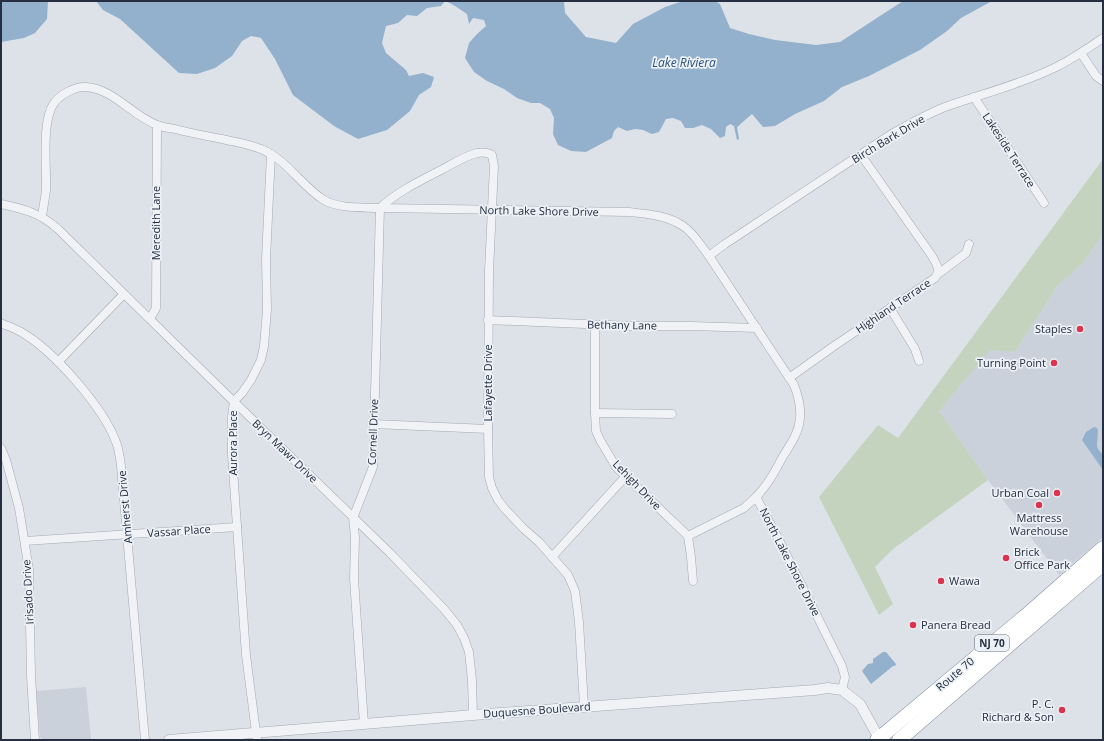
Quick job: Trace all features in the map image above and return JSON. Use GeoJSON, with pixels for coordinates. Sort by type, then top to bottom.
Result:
{"type":"FeatureCollection","features":[{"type":"Feature","properties":{"kind":"highway","name":"Route 70"},"geometry":{"type":"LineString","coordinates":[[878,739],[1024,617],[1103,548]]}},
{"type":"Feature","properties":{"kind":"highway","name":"Route 70"},"geometry":{"type":"LineString","coordinates":[[899,740],[1103,564]]}},
{"type":"Feature","properties":{"kind":"street","name":"Birch Bark Drive"},"geometry":{"type":"LineString","coordinates":[[709,256],[893,133],[944,108],[1013,84],[1053,68],[1081,53],[1103,38]]}},
{"type":"Feature","properties":{"kind":"street"},"geometry":{"type":"LineString","coordinates":[[1081,53],[1096,76],[1103,81]]}},
{"type":"Feature","properties":{"kind":"street","name":"North Lake Shore Drive"},"geometry":{"type":"LineString","coordinates":[[42,217],[46,191],[46,141],[50,112],[59,97],[83,86],[107,92],[142,117],[157,125],[252,145],[272,154],[313,193],[325,201],[337,205],[380,208],[629,212],[654,214],[672,220],[683,226],[709,256],[794,385],[798,396],[800,418],[796,435],[776,471],[756,497],[842,666],[845,677],[842,690]]}},
{"type":"Feature","properties":{"kind":"street","name":"Lakeside Terrace"},"geometry":{"type":"LineString","coordinates":[[974,98],[1044,203]]}},
{"type":"Feature","properties":{"kind":"street","name":"Meredith Lane"},"geometry":{"type":"LineString","coordinates":[[150,319],[156,308],[157,125]]}},
{"type":"Feature","properties":{"kind":"street","name":"Lafayette Drive"},"geometry":{"type":"LineString","coordinates":[[380,208],[389,200],[418,182],[462,159],[481,152],[492,155],[494,166],[488,320],[489,477],[492,488],[498,500],[505,509],[539,542],[568,575],[575,591],[584,706]]}},
{"type":"Feature","properties":{"kind":"street","name":"Aurora Place"},"geometry":{"type":"LineString","coordinates":[[257,736],[246,655],[232,455],[232,417],[234,401],[242,393],[261,360],[264,346],[266,259],[272,154]]}},
{"type":"Feature","properties":{"kind":"street","name":"Highland Terrace"},"geometry":{"type":"LineString","coordinates":[[789,378],[935,278],[938,274],[938,268],[932,256],[861,155]]}},
{"type":"Feature","properties":{"kind":"street"},"geometry":{"type":"LineString","coordinates":[[1,204],[35,213],[42,217]]}},
{"type":"Feature","properties":{"kind":"street","name":"Cornell Drive"},"geometry":{"type":"LineString","coordinates":[[364,724],[354,579],[355,537],[353,518],[373,467],[380,208]]}},
{"type":"Feature","properties":{"kind":"street","name":"Bryn Mawr Drive"},"geometry":{"type":"LineString","coordinates":[[42,217],[51,222],[390,553],[444,609],[457,625],[469,652],[471,663],[473,715]]}},
{"type":"Feature","properties":{"kind":"street"},"geometry":{"type":"LineString","coordinates":[[938,274],[966,253],[970,244]]}},
{"type":"Feature","properties":{"kind":"street"},"geometry":{"type":"LineString","coordinates":[[58,362],[124,294]]}},
{"type":"Feature","properties":{"kind":"street"},"geometry":{"type":"LineString","coordinates":[[890,308],[915,348],[919,361]]}},
{"type":"Feature","properties":{"kind":"street","name":"Bethany Lane"},"geometry":{"type":"LineString","coordinates":[[488,320],[631,326],[757,328]]}},
{"type":"Feature","properties":{"kind":"street","name":"Amherst Drive"},"geometry":{"type":"LineString","coordinates":[[1,323],[21,332],[41,346],[58,362],[86,393],[110,428],[116,443],[121,466],[145,740]]}},
{"type":"Feature","properties":{"kind":"street","name":"Lehigh Drive"},"geometry":{"type":"LineString","coordinates":[[595,324],[596,431],[616,467],[688,536]]}},
{"type":"Feature","properties":{"kind":"street"},"geometry":{"type":"LineString","coordinates":[[595,413],[672,414]]}},
{"type":"Feature","properties":{"kind":"street"},"geometry":{"type":"LineString","coordinates":[[374,424],[488,430]]}},
{"type":"Feature","properties":{"kind":"street","name":"Irisado Drive"},"geometry":{"type":"LineString","coordinates":[[1,448],[6,460],[19,508],[28,570],[31,676],[36,740]]}},
{"type":"Feature","properties":{"kind":"street"},"geometry":{"type":"LineString","coordinates":[[552,557],[626,476]]}},
{"type":"Feature","properties":{"kind":"street"},"geometry":{"type":"LineString","coordinates":[[692,581],[688,536],[744,508],[756,497]]}},
{"type":"Feature","properties":{"kind":"street","name":"Vassar Place"},"geometry":{"type":"LineString","coordinates":[[24,541],[237,527]]}},
{"type":"Feature","properties":{"kind":"street","name":"Duquesne Boulevard"},"geometry":{"type":"LineString","coordinates":[[169,740],[257,736],[364,724],[584,706],[828,688],[842,690]]}},
{"type":"Feature","properties":{"kind":"street"},"geometry":{"type":"LineString","coordinates":[[842,690],[860,704],[878,739]]}},
{"type":"Feature","properties":{"kind":"shaded area"},"geometry":{"type":"Polygon","coordinates":[[[1103,235],[1103,537],[1059,575],[988,480],[939,411],[990,349],[1015,352],[1058,285],[1082,264],[1103,235]]]}},
{"type":"Feature","properties":{"kind":"shaded area"},"geometry":{"type":"Polygon","coordinates":[[[86,687],[91,739],[43,740],[40,737],[36,691],[86,687]]]}},
{"type":"Feature","properties":{"kind":"green space"},"geometry":{"type":"Polygon","coordinates":[[[1103,159],[1103,235],[1082,264],[1058,285],[1015,352],[990,350],[939,411],[988,480],[893,549],[875,567],[893,604],[879,615],[819,497],[878,425],[898,438],[1103,159]]]}},
{"type":"Feature","properties":{"kind":"water"},"geometry":{"type":"Polygon","coordinates":[[[1,1],[48,1],[47,19],[35,33],[24,38],[1,42],[1,1]]]}},
{"type":"Feature","properties":{"kind":"water"},"geometry":{"type":"Polygon","coordinates":[[[96,1],[445,1],[441,6],[427,8],[417,16],[407,15],[398,23],[386,26],[382,43],[386,53],[406,70],[409,76],[423,73],[434,77],[431,87],[419,95],[410,111],[387,130],[358,139],[334,126],[293,95],[275,59],[261,38],[251,36],[242,41],[232,56],[215,68],[197,74],[179,73],[120,19],[103,10],[96,1]]]}},
{"type":"Feature","properties":{"kind":"water","name":"Lake Riviera"},"geometry":{"type":"Polygon","coordinates":[[[446,1],[564,1],[565,13],[586,37],[616,43],[633,24],[665,7],[683,1],[715,1],[720,4],[730,28],[775,40],[816,45],[840,42],[903,1],[992,1],[961,18],[947,31],[920,50],[869,76],[842,87],[824,101],[795,114],[775,126],[763,127],[752,114],[737,127],[739,139],[737,140],[734,126],[730,124],[726,127],[725,136],[720,138],[711,129],[702,125],[693,128],[685,128],[681,121],[673,118],[666,119],[659,132],[652,134],[643,130],[635,129],[627,131],[618,127],[614,131],[612,138],[586,152],[571,151],[558,145],[553,134],[554,118],[550,109],[540,103],[531,103],[517,98],[474,72],[465,58],[469,43],[486,26],[484,20],[473,18],[469,24],[467,14],[446,1]]]}},
{"type":"Feature","properties":{"kind":"water"},"geometry":{"type":"Polygon","coordinates":[[[1094,427],[1098,430],[1097,446],[1103,455],[1103,470],[1082,440],[1086,432],[1094,427]]]}},
{"type":"Feature","properties":{"kind":"water"},"geometry":{"type":"Polygon","coordinates":[[[883,652],[886,652],[896,664],[871,684],[862,671],[868,664],[873,663],[873,659],[883,652]]]}},
{"type":"Feature","properties":{"kind":"place","name":"Staples"},"geometry":{"type":"Point","coordinates":[1080,329]}},
{"type":"Feature","properties":{"kind":"place","name":"Turning Point"},"geometry":{"type":"Point","coordinates":[1054,363]}},
{"type":"Feature","properties":{"kind":"place","name":"Urban Coal"},"geometry":{"type":"Point","coordinates":[1057,493]}},
{"type":"Feature","properties":{"kind":"place","name":"Mattress Warehouse"},"geometry":{"type":"Point","coordinates":[1039,505]}},
{"type":"Feature","properties":{"kind":"place","name":"Brick Office Park"},"geometry":{"type":"Point","coordinates":[1006,558]}},
{"type":"Feature","properties":{"kind":"place","name":"Wawa"},"geometry":{"type":"Point","coordinates":[941,581]}},
{"type":"Feature","properties":{"kind":"place","name":"Panera Bread"},"geometry":{"type":"Point","coordinates":[913,625]}},
{"type":"Feature","properties":{"kind":"place","name":"P. C. Richard & Son"},"geometry":{"type":"Point","coordinates":[1062,710]}}]}
